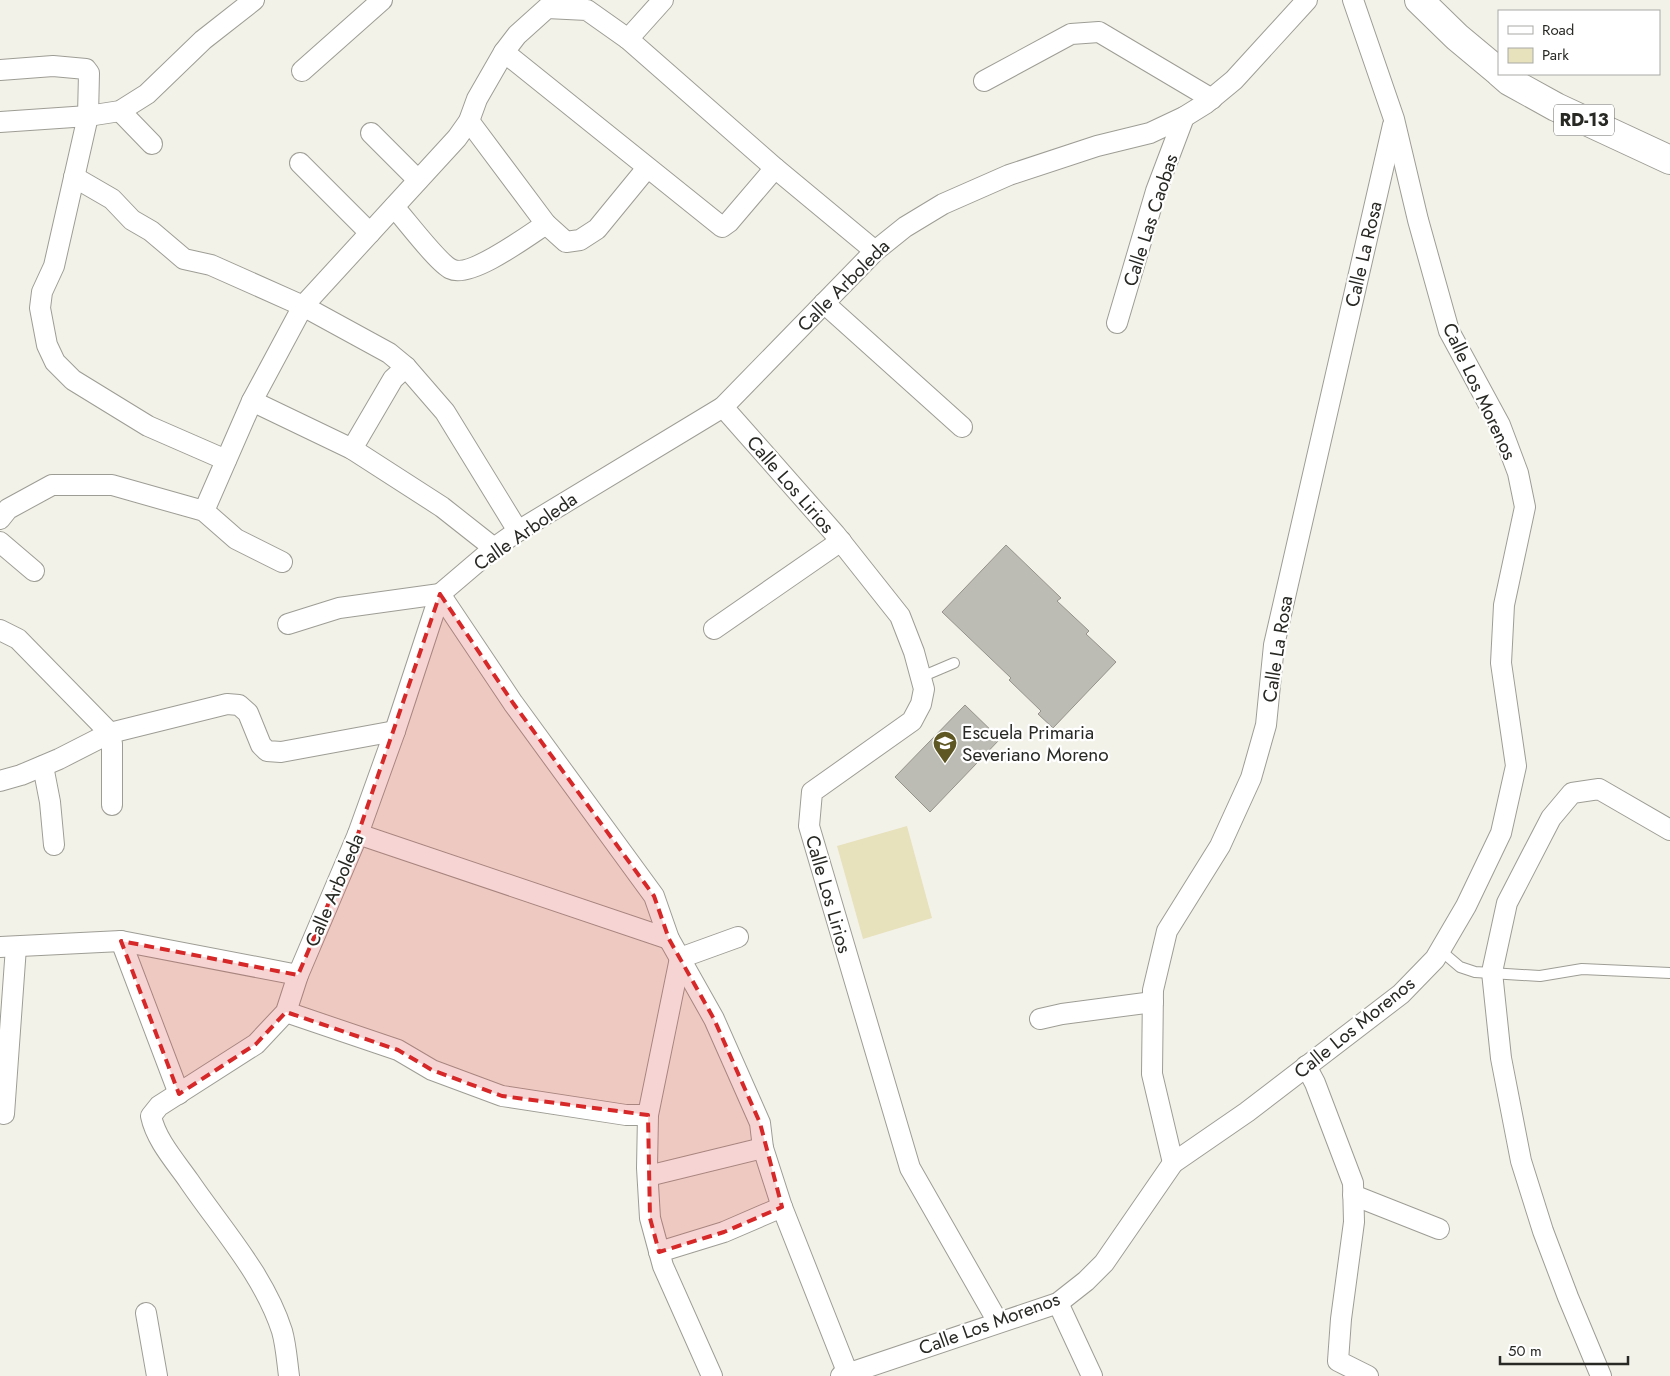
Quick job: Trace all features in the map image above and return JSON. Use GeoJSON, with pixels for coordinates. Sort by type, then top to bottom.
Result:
{"type":"FeatureCollection","features":[{"type":"Feature","properties":{"kind":"main road","name":"RD-13"},"geometry":{"type":"LineString","coordinates":[[1419,0],[1456,37],[1498,71]]}},
{"type":"Feature","properties":{"kind":"main road","name":"RD-13"},"geometry":{"type":"LineString","coordinates":[[1502,75],[1509,81],[1556,107],[1670,160]]}},
{"type":"Feature","properties":{"kind":"street"},"geometry":{"type":"LineString","coordinates":[[0,122],[88,116],[120,111],[147,94],[203,40],[254,0]]}},
{"type":"Feature","properties":{"kind":"street"},"geometry":{"type":"LineString","coordinates":[[302,71],[382,0]]}},
{"type":"Feature","properties":{"kind":"street"},"geometry":{"type":"LineString","coordinates":[[628,39],[663,0]]}},
{"type":"Feature","properties":{"kind":"street","name":"Calle Arboleda"},"geometry":{"type":"LineString","coordinates":[[289,1376],[282,1331],[266,1296],[238,1248],[154,1130],[151,1116],[159,1106],[256,1044],[286,1012],[298,975],[358,834],[395,731],[440,594],[494,548],[518,531],[722,407],[875,251],[905,227],[943,204],[1009,175],[1097,146],[1150,133],[1184,117],[1212,99],[1234,80],[1307,0]]}},
{"type":"Feature","properties":{"kind":"street","name":"Calle Los Morenos"},"geometry":{"type":"LineString","coordinates":[[844,1375],[1058,1303],[1086,1280],[1104,1263],[1173,1163],[1246,1112],[1401,994],[1435,959],[1466,906],[1501,833],[1516,766],[1501,663],[1504,605],[1525,507],[1518,473],[1500,425],[1449,331],[1418,220],[1394,119],[1353,0]]}},
{"type":"Feature","properties":{"kind":"street"},"geometry":{"type":"LineString","coordinates":[[204,511],[252,401],[303,306],[457,138],[469,121],[477,99],[504,52],[517,35],[547,8],[587,10],[628,39],[775,168],[875,251]]}},
{"type":"Feature","properties":{"kind":"street"},"geometry":{"type":"LineString","coordinates":[[984,81],[1071,34],[1098,32],[1212,99]]}},
{"type":"Feature","properties":{"kind":"street"},"geometry":{"type":"LineString","coordinates":[[504,52],[722,227],[729,222],[775,168]]}},
{"type":"Feature","properties":{"kind":"street"},"geometry":{"type":"LineString","coordinates":[[0,70],[53,66],[86,69],[89,73],[88,116],[54,266],[42,292],[40,308],[47,345],[55,362],[73,380],[148,426],[226,460]]}},
{"type":"Feature","properties":{"kind":"street"},"geometry":{"type":"LineString","coordinates":[[120,111],[152,144]]}},
{"type":"Feature","properties":{"kind":"street","name":"Calle Las Caobas"},"geometry":{"type":"LineString","coordinates":[[1117,323],[1156,191],[1184,117]]}},
{"type":"Feature","properties":{"kind":"street","name":"Calle La Rosa"},"geometry":{"type":"LineString","coordinates":[[1173,1163],[1152,1074],[1153,990],[1166,931],[1220,846],[1251,778],[1266,725],[1274,645],[1394,119]]}},
{"type":"Feature","properties":{"kind":"street"},"geometry":{"type":"LineString","coordinates":[[469,121],[546,224],[566,242],[580,240],[597,229],[647,168]]}},
{"type":"Feature","properties":{"kind":"street"},"geometry":{"type":"LineString","coordinates":[[371,133],[418,180]]}},
{"type":"Feature","properties":{"kind":"street"},"geometry":{"type":"LineString","coordinates":[[300,163],[370,233]]}},
{"type":"Feature","properties":{"kind":"street"},"geometry":{"type":"LineString","coordinates":[[74,177],[112,199],[132,220],[151,231],[184,259],[210,265],[303,306],[389,353],[406,367],[445,412],[518,531]]}},
{"type":"Feature","properties":{"kind":"street"},"geometry":{"type":"LineString","coordinates":[[394,207],[437,256],[452,270],[464,271],[483,264],[546,224]]}},
{"type":"Feature","properties":{"kind":"street"},"geometry":{"type":"LineString","coordinates":[[824,303],[962,427]]}},
{"type":"Feature","properties":{"kind":"street"},"geometry":{"type":"LineString","coordinates":[[352,449],[393,379],[406,367]]}},
{"type":"Feature","properties":{"kind":"street"},"geometry":{"type":"LineString","coordinates":[[252,401],[352,449],[442,507],[494,548]]}},
{"type":"Feature","properties":{"kind":"street","name":"Calle Los Lirios"},"geometry":{"type":"LineString","coordinates":[[722,407],[841,541],[900,616],[914,652],[924,689],[922,704],[912,721],[812,792],[809,826],[910,1168],[998,1322]]}},
{"type":"Feature","properties":{"kind":"street"},"geometry":{"type":"LineString","coordinates":[[0,519],[8,509],[52,485],[112,485],[204,511],[236,539],[282,562]]}},
{"type":"Feature","properties":{"kind":"street"},"geometry":{"type":"LineString","coordinates":[[714,629],[841,541]]}},
{"type":"Feature","properties":{"kind":"street"},"geometry":{"type":"LineString","coordinates":[[0,542],[34,571]]}},
{"type":"Feature","properties":{"kind":"street"},"geometry":{"type":"LineString","coordinates":[[288,624],[339,608],[440,594],[513,703],[654,896],[669,938],[714,1019],[760,1123],[763,1148],[782,1207],[844,1375]]}},
{"type":"Feature","properties":{"kind":"street"},"geometry":{"type":"LineString","coordinates":[[0,630],[18,639],[110,733],[112,744],[112,805]]}},
{"type":"Feature","properties":{"kind":"street"},"geometry":{"type":"LineString","coordinates":[[0,781],[43,766],[110,733],[227,704],[239,705],[248,713],[260,745],[268,751],[281,752],[395,731]]}},
{"type":"Feature","properties":{"kind":"street"},"geometry":{"type":"LineString","coordinates":[[43,766],[50,802],[54,845]]}},
{"type":"Feature","properties":{"kind":"street"},"geometry":{"type":"LineString","coordinates":[[1601,1376],[1543,1231],[1521,1161],[1501,1058],[1492,972],[1507,903],[1551,818],[1572,793],[1599,789],[1670,830]]}},
{"type":"Feature","properties":{"kind":"street"},"geometry":{"type":"LineString","coordinates":[[358,834],[669,938]]}},
{"type":"Feature","properties":{"kind":"street"},"geometry":{"type":"LineString","coordinates":[[680,958],[738,937]]}},
{"type":"Feature","properties":{"kind":"street"},"geometry":{"type":"LineString","coordinates":[[4,1114],[8,947],[122,941],[298,975]]}},
{"type":"Feature","properties":{"kind":"street"},"geometry":{"type":"LineString","coordinates":[[122,941],[179,1094]]}},
{"type":"Feature","properties":{"kind":"street"},"geometry":{"type":"LineString","coordinates":[[680,958],[648,1115],[650,1218],[663,1266],[712,1376]]}},
{"type":"Feature","properties":{"kind":"street"},"geometry":{"type":"LineString","coordinates":[[1040,1019],[1062,1014],[1153,1002]]}},
{"type":"Feature","properties":{"kind":"street"},"geometry":{"type":"LineString","coordinates":[[286,1012],[398,1050],[432,1070],[502,1096],[626,1115],[648,1115]]}},
{"type":"Feature","properties":{"kind":"street"},"geometry":{"type":"LineString","coordinates":[[1306,1066],[1316,1083],[1353,1183],[1354,1222],[1341,1320],[1337,1369],[1368,1376]]}},
{"type":"Feature","properties":{"kind":"street"},"geometry":{"type":"LineString","coordinates":[[648,1176],[763,1148]]}},
{"type":"Feature","properties":{"kind":"street"},"geometry":{"type":"LineString","coordinates":[[1353,1195],[1439,1229]]}},
{"type":"Feature","properties":{"kind":"street"},"geometry":{"type":"LineString","coordinates":[[659,1252],[724,1232],[782,1207]]}},
{"type":"Feature","properties":{"kind":"street"},"geometry":{"type":"LineString","coordinates":[[1058,1303],[1092,1376]]}},
{"type":"Feature","properties":{"kind":"street"},"geometry":{"type":"LineString","coordinates":[[146,1313],[157,1376]]}},
{"type":"Feature","properties":{"kind":"lane"},"geometry":{"type":"LineString","coordinates":[[921,677],[954,663]]}},
{"type":"Feature","properties":{"kind":"lane"},"geometry":{"type":"LineString","coordinates":[[1440,950],[1460,967],[1475,972],[1492,972],[1515,976],[1540,976],[1582,968],[1670,974]]}},
{"type":"Feature","properties":{"kind":"highlighted area"},"geometry":{"type":"Polygon","coordinates":[[[440,594],[513,703],[654,896],[669,939],[714,1019],[760,1123],[782,1207],[724,1232],[659,1252],[650,1218],[648,1115],[502,1096],[432,1070],[398,1050],[286,1012],[256,1044],[179,1094],[121,941],[298,975],[358,834],[440,594]]]}},
{"type":"Feature","properties":{"kind":"green space"},"geometry":{"type":"Polygon","coordinates":[[[907,826],[932,918],[863,939],[837,846],[907,826]]]}},
{"type":"Feature","properties":{"kind":"building"},"geometry":{"type":"Polygon","coordinates":[[[1006,545],[1061,598],[1057,601],[1089,631],[1086,634],[1116,662],[1053,728],[1038,714],[1041,711],[1009,680],[1011,678],[942,612],[1006,545]]]}},
{"type":"Feature","properties":{"kind":"building"},"geometry":{"type":"Polygon","coordinates":[[[965,705],[1000,739],[930,812],[895,777],[965,705]]]}},
{"type":"Feature","properties":{"kind":"place","name":"Escuela Primaria Severiano Moreno"},"geometry":{"type":"Point","coordinates":[945,764]}}]}
